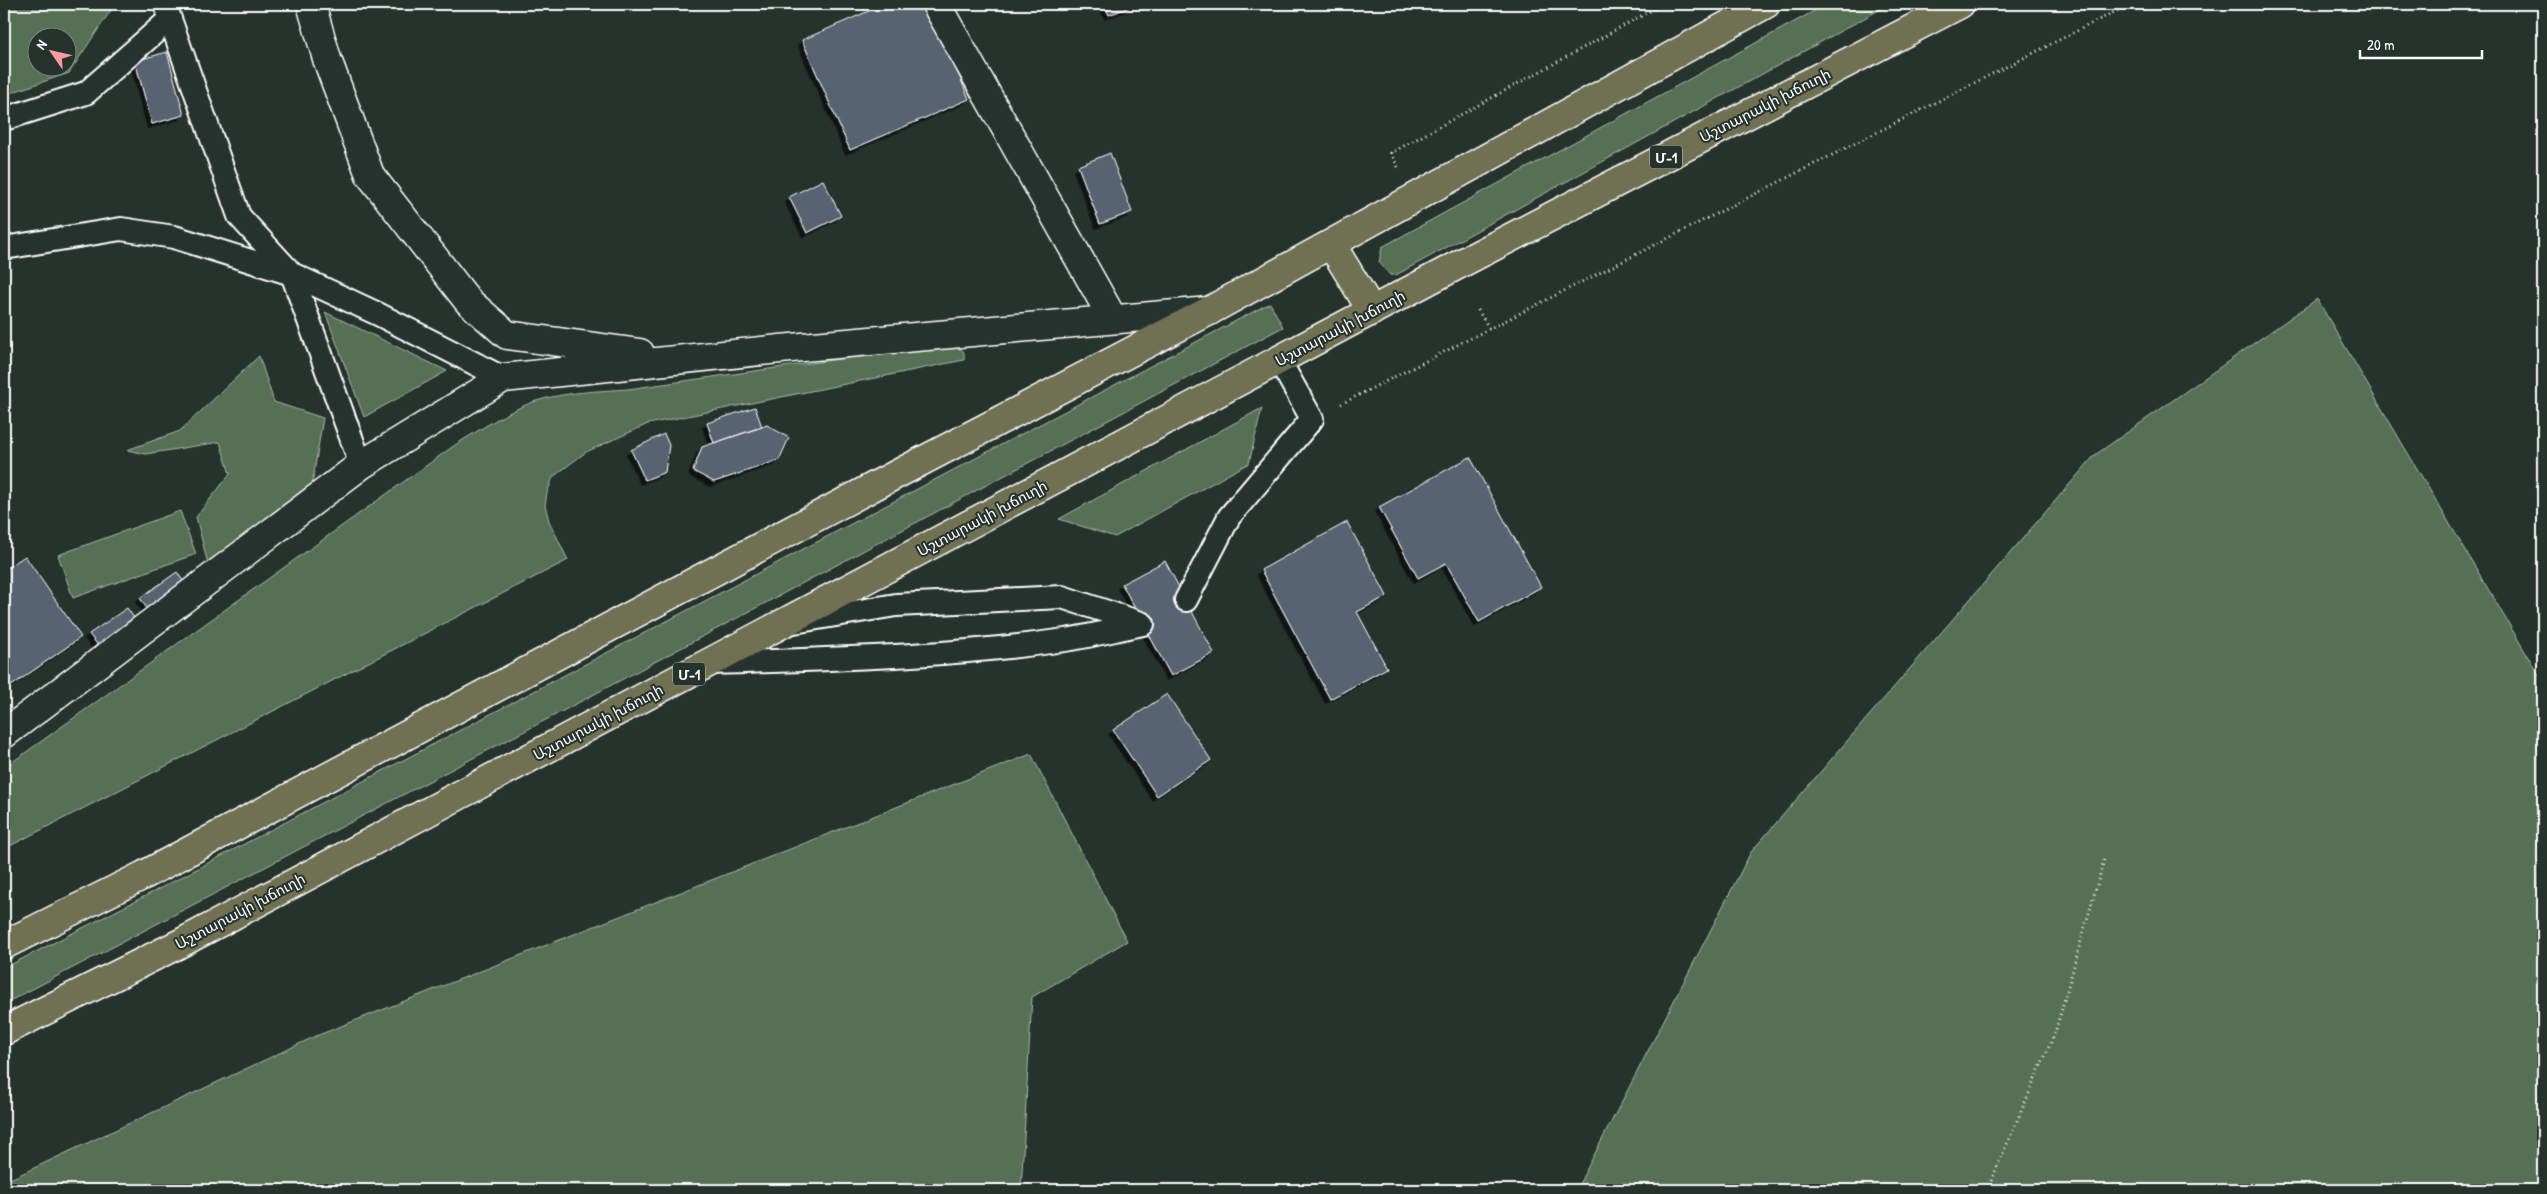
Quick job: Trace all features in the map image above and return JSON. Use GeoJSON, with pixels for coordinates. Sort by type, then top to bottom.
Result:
{"type":"FeatureCollection","features":[{"type":"Feature","properties":{"kind":"highway"},"geometry":{"type":"LineString","coordinates":[[4,945],[161,866],[880,483],[1209,311],[1766,4]]}},
{"type":"Feature","properties":{"kind":"highway","name":"Աշտարակի խճուղի"},"geometry":{"type":"LineString","coordinates":[[4,1031],[188,939],[1279,360],[1960,4]]}},
{"type":"Feature","properties":{"kind":"highway"},"geometry":{"type":"LineString","coordinates":[[1331,244],[1372,311]]}},
{"type":"Feature","properties":{"kind":"street"},"geometry":{"type":"LineString","coordinates":[[311,4],[327,59],[370,175],[468,300],[507,335],[686,360]]}},
{"type":"Feature","properties":{"kind":"street"},"geometry":{"type":"LineString","coordinates":[[936,4],[1113,319]]}},
{"type":"Feature","properties":{"kind":"street"},"geometry":{"type":"LineString","coordinates":[[4,734],[361,465],[502,378],[780,349],[1209,311]]}},
{"type":"Feature","properties":{"kind":"lane"},"geometry":{"type":"LineString","coordinates":[[4,119],[86,93],[167,11],[239,216],[292,274],[361,465]]}},
{"type":"Feature","properties":{"kind":"lane"},"geometry":{"type":"LineString","coordinates":[[4,248],[121,229],[174,237],[292,274],[378,314],[502,378]]}},
{"type":"Feature","properties":{"kind":"lane"},"geometry":{"type":"LineString","coordinates":[[1186,600],[1229,517],[1312,419],[1279,360]]}},
{"type":"Feature","properties":{"kind":"lane"},"geometry":{"type":"LineString","coordinates":[[708,664],[883,658],[984,650],[1067,640],[1143,624],[1062,597],[896,606],[781,624]]}},
{"type":"Feature","properties":{"kind":"path"},"geometry":{"type":"LineString","coordinates":[[1391,153],[1663,4]]}},
{"type":"Feature","properties":{"kind":"path"},"geometry":{"type":"LineString","coordinates":[[1312,419],[2130,4]]}},
{"type":"Feature","properties":{"kind":"path"},"geometry":{"type":"LineString","coordinates":[[1478,310],[1490,330]]}},
{"type":"Feature","properties":{"kind":"path"},"geometry":{"type":"LineString","coordinates":[[1986,1190],[2055,1032],[2104,860]]}},
{"type":"Feature","properties":{"kind":"green space"},"geometry":{"type":"Polygon","coordinates":[[[4,4],[115,4],[78,60],[78,28],[28,28],[28,78],[54,78],[4,95],[4,4]]]}},
{"type":"Feature","properties":{"kind":"green space"},"geometry":{"type":"Polygon","coordinates":[[[1827,4],[1890,4],[1396,275],[1390,275],[1379,262],[1382,247],[1827,4]]]}},
{"type":"Feature","properties":{"kind":"green space"},"geometry":{"type":"Polygon","coordinates":[[[2317,299],[2543,682],[2543,1190],[1576,1190],[1751,852],[2095,455],[2317,299]]]}},
{"type":"Feature","properties":{"kind":"green space"},"geometry":{"type":"Polygon","coordinates":[[[1270,303],[1283,327],[559,713],[4,1004],[4,968],[155,891],[1270,303]]]}},
{"type":"Feature","properties":{"kind":"green space"},"geometry":{"type":"Polygon","coordinates":[[[325,312],[447,371],[364,417],[325,312]]]}},
{"type":"Feature","properties":{"kind":"green space"},"geometry":{"type":"Polygon","coordinates":[[[945,344],[958,347],[964,352],[964,360],[648,424],[586,452],[553,477],[545,505],[549,521],[568,560],[4,849],[4,768],[455,445],[504,415],[536,401],[582,392],[628,389],[945,344]]]}},
{"type":"Feature","properties":{"kind":"green space"},"geometry":{"type":"Polygon","coordinates":[[[259,356],[274,402],[323,418],[310,497],[210,572],[196,517],[230,474],[220,442],[146,454],[127,450],[180,431],[259,356]]]}},
{"type":"Feature","properties":{"kind":"green space"},"geometry":{"type":"Polygon","coordinates":[[[1262,408],[1249,463],[1115,537],[1059,519],[1262,408]]]}},
{"type":"Feature","properties":{"kind":"green space"},"geometry":{"type":"Polygon","coordinates":[[[180,511],[196,554],[73,598],[58,555],[180,511]]]}},
{"type":"Feature","properties":{"kind":"green space"},"geometry":{"type":"Polygon","coordinates":[[[1031,754],[1127,941],[1032,997],[1021,1190],[4,1190],[4,1182],[316,1036],[1031,754]]]}},
{"type":"Feature","properties":{"kind":"building"},"geometry":{"type":"Polygon","coordinates":[[[885,4],[929,4],[969,99],[850,150],[802,40],[885,4]]]}},
{"type":"Feature","properties":{"kind":"building"},"geometry":{"type":"Polygon","coordinates":[[[1104,4],[1137,4],[1109,15],[1104,4]]]}},
{"type":"Feature","properties":{"kind":"building"},"geometry":{"type":"Polygon","coordinates":[[[167,52],[184,115],[152,124],[135,61],[167,52]]]}},
{"type":"Feature","properties":{"kind":"building"},"geometry":{"type":"Polygon","coordinates":[[[1110,153],[1132,212],[1100,224],[1078,166],[1110,153]]]}},
{"type":"Feature","properties":{"kind":"building"},"geometry":{"type":"Polygon","coordinates":[[[823,180],[841,216],[807,233],[789,197],[823,180]]]}},
{"type":"Feature","properties":{"kind":"building"},"geometry":{"type":"Polygon","coordinates":[[[755,407],[762,427],[714,443],[707,423],[755,407]]]}},
{"type":"Feature","properties":{"kind":"building"},"geometry":{"type":"Polygon","coordinates":[[[767,425],[789,438],[779,460],[714,482],[693,471],[702,447],[767,425]]]}},
{"type":"Feature","properties":{"kind":"building"},"geometry":{"type":"Polygon","coordinates":[[[664,434],[669,445],[665,472],[645,480],[631,450],[664,434]]]}},
{"type":"Feature","properties":{"kind":"building"},"geometry":{"type":"Polygon","coordinates":[[[1470,457],[1541,587],[1479,622],[1446,563],[1418,578],[1379,507],[1470,457]]]}},
{"type":"Feature","properties":{"kind":"building"},"geometry":{"type":"Polygon","coordinates":[[[1347,522],[1387,596],[1357,612],[1387,668],[1330,699],[1261,570],[1347,522]]]}},
{"type":"Feature","properties":{"kind":"building"},"geometry":{"type":"Polygon","coordinates":[[[25,556],[81,637],[7,689],[4,684],[4,570],[25,556]]]}},
{"type":"Feature","properties":{"kind":"building"},"geometry":{"type":"Polygon","coordinates":[[[1165,561],[1214,653],[1171,676],[1122,584],[1165,561]]]}},
{"type":"Feature","properties":{"kind":"building"},"geometry":{"type":"Polygon","coordinates":[[[177,572],[187,587],[150,613],[140,598],[177,572]]]}},
{"type":"Feature","properties":{"kind":"building"},"geometry":{"type":"Polygon","coordinates":[[[127,608],[137,622],[100,648],[89,634],[127,608]]]}},
{"type":"Feature","properties":{"kind":"building"},"geometry":{"type":"Polygon","coordinates":[[[1167,694],[1211,760],[1157,796],[1113,730],[1167,694]]]}}]}
